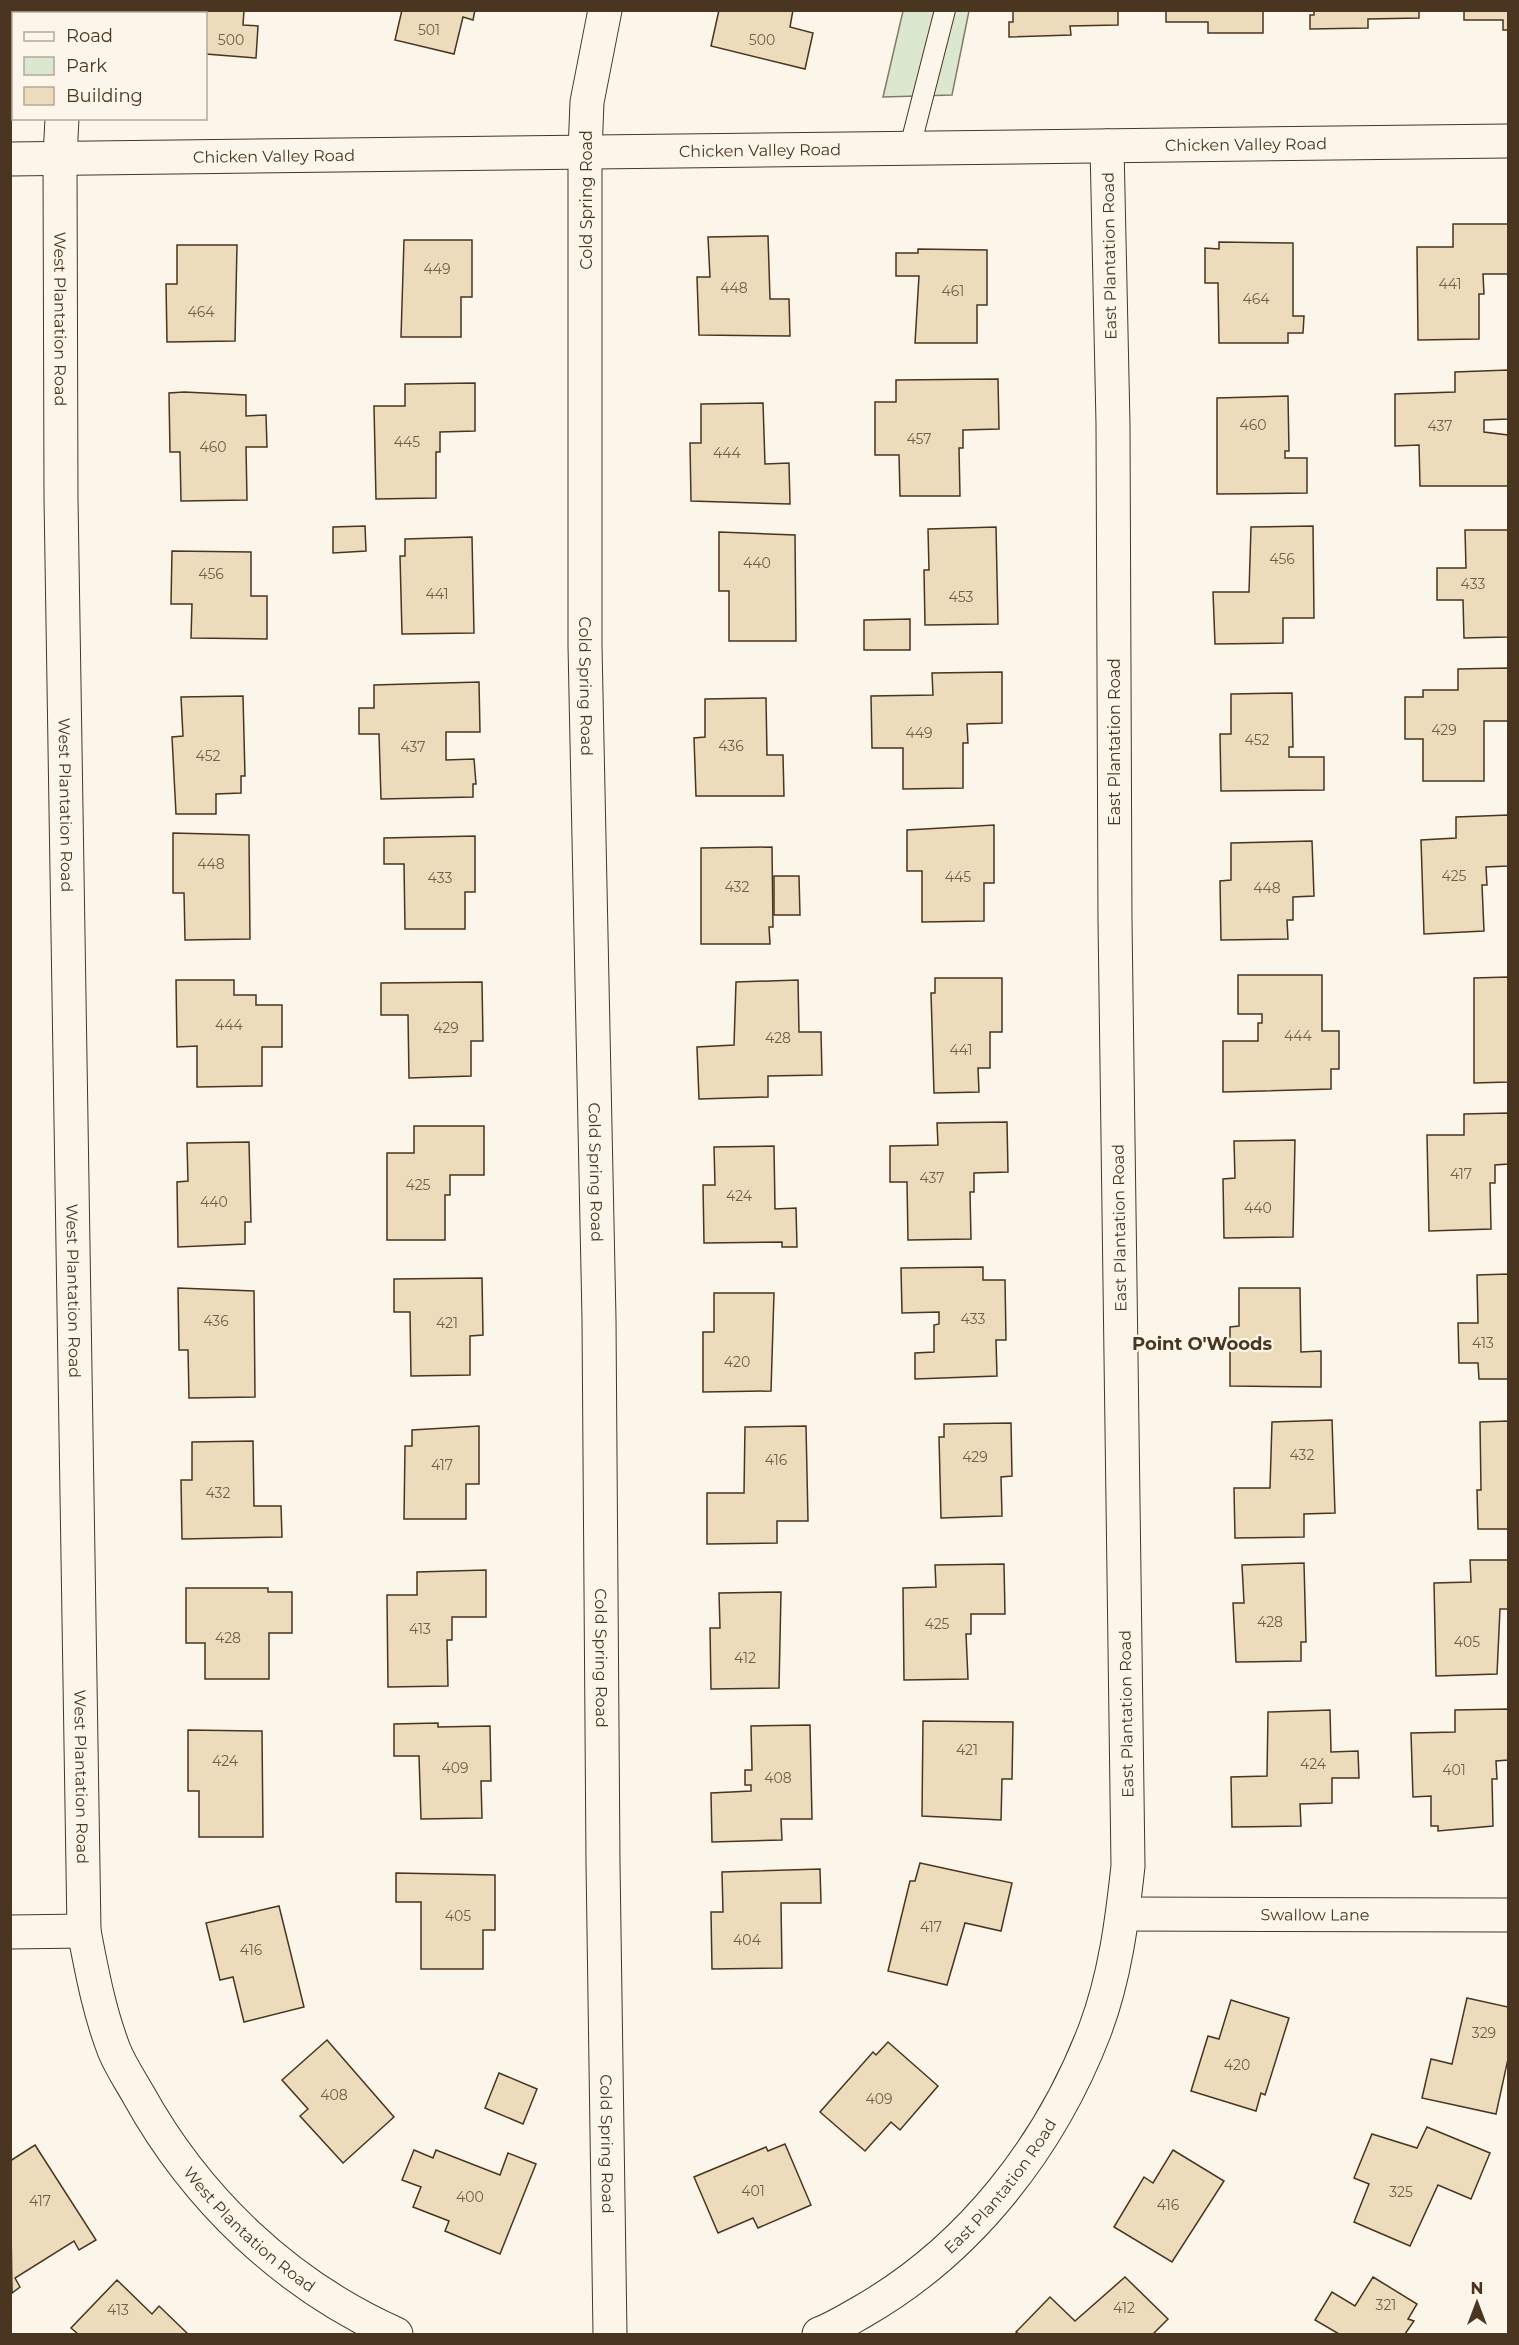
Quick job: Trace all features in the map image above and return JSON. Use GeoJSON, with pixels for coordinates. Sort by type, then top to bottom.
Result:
{"type":"FeatureCollection","features":[{"type":"Feature","properties":{"kind":"street","name":"Cold Spring Road"},"geometry":{"type":"LineString","coordinates":[[605,10],[587,102],[585,152],[585,646],[599,1319],[610,2334]]}},
{"type":"Feature","properties":{"kind":"street","name":"West Plantation Road"},"geometry":{"type":"LineString","coordinates":[[62,120],[60,158],[61,510],[84,1931],[97,1999],[115,2052],[158,2131],[194,2180],[245,2235],[316,2291],[370,2323],[396,2334]]}},
{"type":"Feature","properties":{"kind":"street","name":"Chicken Valley Road"},"geometry":{"type":"LineString","coordinates":[[10,159],[1509,141]]}},
{"type":"Feature","properties":{"kind":"street","name":"East Plantation Road"},"geometry":{"type":"LineString","coordinates":[[819,2334],[891,2295],[926,2269],[980,2218],[1027,2161],[1065,2097],[1095,2029],[1116,1956],[1123,1914],[1128,1866],[1115,920],[1113,436],[1107,146]]}},
{"type":"Feature","properties":{"kind":"street","name":"Swallow Lane"},"geometry":{"type":"LineString","coordinates":[[1123,1914],[1509,1915]]}},
{"type":"Feature","properties":{"kind":"street"},"geometry":{"type":"LineString","coordinates":[[10,1932],[84,1931]]}},
{"type":"Feature","properties":{"kind":"lane"},"geometry":{"type":"LineString","coordinates":[[910,147],[945,10]]}},
{"type":"Feature","properties":{"kind":"green space"},"geometry":{"type":"Polygon","coordinates":[[[903,11],[969,11],[952,95],[883,97],[903,11]]]}},
{"type":"Feature","properties":{"kind":"building"},"geometry":{"type":"Polygon","coordinates":[[[170,10],[244,10],[243,25],[258,26],[256,58],[207,54],[207,12],[170,12],[170,10]]]}},
{"type":"Feature","properties":{"kind":"building"},"geometry":{"type":"Polygon","coordinates":[[[402,10],[475,10],[473,20],[463,17],[454,54],[395,40],[402,10]]]}},
{"type":"Feature","properties":{"kind":"building"},"geometry":{"type":"Polygon","coordinates":[[[719,10],[793,10],[790,27],[813,33],[805,69],[711,46],[719,10]]]}},
{"type":"Feature","properties":{"kind":"building"},"geometry":{"type":"Polygon","coordinates":[[[1013,10],[1118,10],[1118,25],[1070,26],[1071,35],[1009,37],[1009,22],[1013,22],[1013,10]]]}},
{"type":"Feature","properties":{"kind":"building"},"geometry":{"type":"Polygon","coordinates":[[[1166,10],[1263,10],[1263,33],[1208,33],[1208,22],[1166,22],[1166,10]]]}},
{"type":"Feature","properties":{"kind":"building"},"geometry":{"type":"Polygon","coordinates":[[[1314,10],[1419,10],[1419,18],[1368,19],[1368,28],[1310,29],[1310,15],[1314,15],[1314,10]]]}},
{"type":"Feature","properties":{"kind":"building"},"geometry":{"type":"Polygon","coordinates":[[[1464,10],[1508,10],[1508,30],[1503,30],[1503,20],[1464,20],[1464,10]]]}},
{"type":"Feature","properties":{"kind":"building"},"geometry":{"type":"Polygon","coordinates":[[[1453,224],[1508,224],[1508,274],[1483,274],[1484,294],[1479,294],[1479,339],[1418,340],[1417,247],[1453,247],[1453,224]]]}},
{"type":"Feature","properties":{"kind":"building"},"geometry":{"type":"Polygon","coordinates":[[[768,236],[770,299],[789,299],[790,336],[699,335],[697,277],[710,277],[708,237],[768,236]]]}},
{"type":"Feature","properties":{"kind":"building"},"geometry":{"type":"Polygon","coordinates":[[[404,240],[472,240],[472,297],[461,297],[461,337],[401,337],[404,240]]]}},
{"type":"Feature","properties":{"kind":"building"},"geometry":{"type":"Polygon","coordinates":[[[1219,242],[1293,243],[1293,316],[1304,316],[1303,333],[1288,333],[1288,343],[1219,343],[1218,283],[1205,283],[1205,248],[1219,249],[1219,242]]]}},
{"type":"Feature","properties":{"kind":"building"},"geometry":{"type":"Polygon","coordinates":[[[177,245],[237,245],[235,341],[167,342],[166,284],[177,284],[177,245]]]}},
{"type":"Feature","properties":{"kind":"building"},"geometry":{"type":"Polygon","coordinates":[[[918,249],[987,250],[987,305],[977,305],[977,343],[915,343],[919,276],[896,276],[896,253],[918,253],[918,249]]]}},
{"type":"Feature","properties":{"kind":"building"},"geometry":{"type":"Polygon","coordinates":[[[1508,370],[1508,419],[1484,420],[1484,432],[1508,435],[1508,486],[1420,486],[1419,445],[1395,446],[1395,394],[1455,392],[1455,372],[1508,370]]]}},
{"type":"Feature","properties":{"kind":"building"},"geometry":{"type":"Polygon","coordinates":[[[998,379],[999,429],[963,430],[963,448],[959,448],[960,496],[900,496],[899,455],[875,455],[875,402],[896,402],[896,380],[998,379]]]}},
{"type":"Feature","properties":{"kind":"building"},"geometry":{"type":"Polygon","coordinates":[[[475,383],[475,431],[440,432],[440,452],[436,452],[436,498],[376,499],[374,406],[405,406],[405,384],[475,383]]]}},
{"type":"Feature","properties":{"kind":"building"},"geometry":{"type":"Polygon","coordinates":[[[169,393],[246,395],[246,416],[266,415],[267,447],[246,447],[247,500],[181,501],[180,452],[170,452],[169,393]]]}},
{"type":"Feature","properties":{"kind":"building"},"geometry":{"type":"Polygon","coordinates":[[[1288,396],[1289,451],[1285,451],[1285,458],[1307,458],[1307,493],[1217,494],[1217,398],[1288,396]]]}},
{"type":"Feature","properties":{"kind":"building"},"geometry":{"type":"Polygon","coordinates":[[[763,403],[765,464],[789,463],[790,504],[691,501],[690,443],[701,443],[701,404],[763,403]]]}},
{"type":"Feature","properties":{"kind":"building"},"geometry":{"type":"Polygon","coordinates":[[[365,526],[366,551],[333,553],[333,527],[365,526]]]}},
{"type":"Feature","properties":{"kind":"building"},"geometry":{"type":"Polygon","coordinates":[[[1313,526],[1314,618],[1283,618],[1283,643],[1215,644],[1213,592],[1249,592],[1251,527],[1313,526]]]}},
{"type":"Feature","properties":{"kind":"building"},"geometry":{"type":"Polygon","coordinates":[[[996,527],[998,624],[925,625],[924,570],[929,570],[928,529],[996,527]]]}},
{"type":"Feature","properties":{"kind":"building"},"geometry":{"type":"Polygon","coordinates":[[[1465,530],[1508,530],[1508,637],[1464,638],[1463,600],[1437,600],[1437,568],[1466,568],[1465,530]]]}},
{"type":"Feature","properties":{"kind":"building"},"geometry":{"type":"Polygon","coordinates":[[[719,532],[795,535],[796,641],[729,641],[729,591],[719,591],[719,532]]]}},
{"type":"Feature","properties":{"kind":"building"},"geometry":{"type":"Polygon","coordinates":[[[472,537],[474,633],[402,634],[400,556],[405,556],[405,539],[472,537]]]}},
{"type":"Feature","properties":{"kind":"building"},"geometry":{"type":"Polygon","coordinates":[[[172,551],[251,552],[251,596],[267,596],[267,639],[191,638],[192,604],[171,604],[172,551]]]}},
{"type":"Feature","properties":{"kind":"building"},"geometry":{"type":"Polygon","coordinates":[[[910,619],[910,650],[864,650],[864,620],[910,619]]]}},
{"type":"Feature","properties":{"kind":"building"},"geometry":{"type":"Polygon","coordinates":[[[1508,668],[1508,721],[1484,721],[1484,781],[1423,781],[1423,739],[1405,739],[1405,697],[1423,697],[1423,690],[1458,690],[1458,669],[1508,668]]]}},
{"type":"Feature","properties":{"kind":"building"},"geometry":{"type":"Polygon","coordinates":[[[1002,672],[1002,723],[967,724],[968,743],[963,743],[963,788],[903,789],[903,748],[872,748],[871,696],[933,695],[932,673],[1002,672]]]}},
{"type":"Feature","properties":{"kind":"building"},"geometry":{"type":"Polygon","coordinates":[[[479,682],[480,732],[446,732],[446,760],[474,759],[476,784],[473,784],[473,797],[381,799],[379,734],[359,734],[359,708],[374,708],[374,685],[479,682]]]}},
{"type":"Feature","properties":{"kind":"building"},"geometry":{"type":"Polygon","coordinates":[[[1292,693],[1293,747],[1289,747],[1289,757],[1324,757],[1324,790],[1221,791],[1220,734],[1231,734],[1231,694],[1292,693]]]}},
{"type":"Feature","properties":{"kind":"building"},"geometry":{"type":"Polygon","coordinates":[[[243,696],[245,776],[241,776],[241,793],[216,794],[216,814],[176,814],[172,737],[183,736],[181,697],[243,696]]]}},
{"type":"Feature","properties":{"kind":"building"},"geometry":{"type":"Polygon","coordinates":[[[766,698],[767,755],[783,755],[784,796],[696,796],[694,738],[705,737],[705,699],[766,698]]]}},
{"type":"Feature","properties":{"kind":"building"},"geometry":{"type":"Polygon","coordinates":[[[1508,815],[1508,866],[1486,867],[1487,885],[1482,885],[1484,931],[1424,934],[1421,840],[1456,838],[1456,817],[1508,815]]]}},
{"type":"Feature","properties":{"kind":"building"},"geometry":{"type":"Polygon","coordinates":[[[994,825],[994,883],[984,883],[984,921],[922,922],[922,871],[907,871],[907,830],[994,825]]]}},
{"type":"Feature","properties":{"kind":"building"},"geometry":{"type":"Polygon","coordinates":[[[173,833],[249,835],[250,939],[185,940],[184,893],[173,893],[173,833]]]}},
{"type":"Feature","properties":{"kind":"building"},"geometry":{"type":"Polygon","coordinates":[[[475,836],[475,892],[465,892],[465,929],[405,929],[404,864],[384,864],[384,838],[475,836]]]}},
{"type":"Feature","properties":{"kind":"building"},"geometry":{"type":"Polygon","coordinates":[[[1312,841],[1314,896],[1293,897],[1293,920],[1287,920],[1288,939],[1221,940],[1220,881],[1231,880],[1231,843],[1312,841]]]}},
{"type":"Feature","properties":{"kind":"building"},"geometry":{"type":"Polygon","coordinates":[[[772,847],[773,927],[769,927],[770,944],[701,944],[701,848],[772,847]]]}},
{"type":"Feature","properties":{"kind":"building"},"geometry":{"type":"Polygon","coordinates":[[[774,876],[799,876],[800,915],[774,915],[774,876]]]}},
{"type":"Feature","properties":{"kind":"building"},"geometry":{"type":"Polygon","coordinates":[[[1238,975],[1322,975],[1322,1031],[1339,1031],[1339,1069],[1331,1069],[1331,1089],[1223,1092],[1223,1041],[1258,1041],[1258,1023],[1262,1023],[1262,1014],[1238,1014],[1238,975]]]}},
{"type":"Feature","properties":{"kind":"building"},"geometry":{"type":"Polygon","coordinates":[[[1508,977],[1508,1082],[1474,1083],[1474,978],[1508,977]]]}},
{"type":"Feature","properties":{"kind":"building"},"geometry":{"type":"Polygon","coordinates":[[[935,978],[1002,978],[1002,1032],[990,1032],[990,1068],[978,1068],[979,1092],[934,1093],[931,993],[935,993],[935,978]]]}},
{"type":"Feature","properties":{"kind":"building"},"geometry":{"type":"Polygon","coordinates":[[[176,980],[234,980],[234,995],[256,995],[256,1005],[282,1005],[282,1047],[262,1047],[262,1086],[197,1087],[197,1046],[177,1047],[176,980]]]}},
{"type":"Feature","properties":{"kind":"building"},"geometry":{"type":"Polygon","coordinates":[[[798,980],[799,1032],[821,1032],[822,1075],[768,1076],[768,1097],[699,1099],[697,1047],[734,1045],[736,982],[798,980]]]}},
{"type":"Feature","properties":{"kind":"building"},"geometry":{"type":"Polygon","coordinates":[[[482,982],[483,1041],[471,1041],[471,1076],[409,1078],[408,1015],[381,1015],[381,983],[482,982]]]}},
{"type":"Feature","properties":{"kind":"building"},"geometry":{"type":"Polygon","coordinates":[[[1508,1113],[1508,1164],[1495,1165],[1495,1183],[1490,1183],[1491,1229],[1429,1231],[1427,1135],[1464,1135],[1464,1114],[1508,1113]]]}},
{"type":"Feature","properties":{"kind":"building"},"geometry":{"type":"Polygon","coordinates":[[[1007,1122],[1008,1172],[974,1173],[974,1192],[970,1192],[971,1239],[908,1240],[907,1182],[890,1182],[890,1146],[938,1145],[937,1123],[1007,1122]]]}},
{"type":"Feature","properties":{"kind":"building"},"geometry":{"type":"Polygon","coordinates":[[[414,1126],[484,1126],[484,1175],[450,1175],[450,1195],[445,1195],[445,1240],[387,1240],[387,1153],[414,1153],[414,1126]]]}},
{"type":"Feature","properties":{"kind":"building"},"geometry":{"type":"Polygon","coordinates":[[[1295,1140],[1293,1237],[1224,1238],[1223,1179],[1235,1178],[1234,1141],[1295,1140]]]}},
{"type":"Feature","properties":{"kind":"building"},"geometry":{"type":"Polygon","coordinates":[[[249,1142],[251,1222],[245,1222],[245,1244],[178,1247],[177,1182],[188,1181],[187,1143],[249,1142]]]}},
{"type":"Feature","properties":{"kind":"building"},"geometry":{"type":"Polygon","coordinates":[[[774,1146],[775,1209],[796,1208],[797,1247],[782,1247],[782,1242],[704,1243],[703,1185],[715,1185],[714,1147],[774,1146]]]}},
{"type":"Feature","properties":{"kind":"building"},"geometry":{"type":"Polygon","coordinates":[[[983,1267],[983,1280],[1005,1280],[1006,1340],[996,1340],[997,1376],[915,1379],[915,1353],[934,1352],[934,1325],[939,1324],[939,1312],[902,1313],[901,1268],[983,1267]]]}},
{"type":"Feature","properties":{"kind":"building"},"geometry":{"type":"Polygon","coordinates":[[[1508,1274],[1508,1379],[1479,1379],[1478,1363],[1459,1363],[1458,1323],[1478,1323],[1477,1275],[1508,1274]]]}},
{"type":"Feature","properties":{"kind":"building"},"geometry":{"type":"Polygon","coordinates":[[[482,1278],[483,1335],[470,1336],[470,1375],[411,1376],[410,1312],[394,1312],[394,1279],[482,1278]]]}},
{"type":"Feature","properties":{"kind":"building"},"geometry":{"type":"Polygon","coordinates":[[[178,1288],[254,1291],[255,1397],[189,1398],[188,1350],[179,1350],[178,1288]]]}},
{"type":"Feature","properties":{"kind":"building"},"geometry":{"type":"Polygon","coordinates":[[[1239,1288],[1300,1288],[1301,1352],[1321,1351],[1321,1387],[1230,1386],[1230,1327],[1239,1326],[1239,1288]]]}},
{"type":"Feature","properties":{"kind":"building"},"geometry":{"type":"Polygon","coordinates":[[[714,1293],[774,1293],[771,1391],[703,1392],[703,1332],[714,1332],[714,1293]]]}},
{"type":"Feature","properties":{"kind":"building"},"geometry":{"type":"Polygon","coordinates":[[[1332,1420],[1335,1513],[1304,1514],[1304,1537],[1235,1538],[1234,1488],[1270,1488],[1272,1422],[1332,1420]]]}},
{"type":"Feature","properties":{"kind":"building"},"geometry":{"type":"Polygon","coordinates":[[[1508,1421],[1508,1529],[1478,1529],[1477,1490],[1481,1490],[1480,1422],[1508,1421]]]}},
{"type":"Feature","properties":{"kind":"building"},"geometry":{"type":"Polygon","coordinates":[[[1011,1423],[1012,1476],[1001,1477],[1002,1516],[941,1518],[939,1437],[944,1437],[944,1424],[1011,1423]]]}},
{"type":"Feature","properties":{"kind":"building"},"geometry":{"type":"Polygon","coordinates":[[[479,1426],[479,1484],[466,1484],[466,1519],[404,1519],[405,1446],[412,1446],[412,1430],[479,1426]]]}},
{"type":"Feature","properties":{"kind":"building"},"geometry":{"type":"Polygon","coordinates":[[[806,1426],[808,1521],[777,1521],[777,1543],[707,1544],[707,1493],[744,1493],[745,1427],[806,1426]]]}},
{"type":"Feature","properties":{"kind":"building"},"geometry":{"type":"Polygon","coordinates":[[[253,1441],[254,1506],[281,1506],[282,1537],[182,1539],[181,1480],[192,1480],[192,1442],[253,1441]]]}},
{"type":"Feature","properties":{"kind":"building"},"geometry":{"type":"Polygon","coordinates":[[[1470,1560],[1508,1560],[1508,1609],[1500,1609],[1497,1674],[1436,1676],[1434,1583],[1471,1582],[1470,1560]]]}},
{"type":"Feature","properties":{"kind":"building"},"geometry":{"type":"Polygon","coordinates":[[[1304,1563],[1306,1642],[1301,1642],[1301,1661],[1236,1662],[1233,1603],[1244,1603],[1242,1565],[1304,1563]]]}},
{"type":"Feature","properties":{"kind":"building"},"geometry":{"type":"Polygon","coordinates":[[[1004,1564],[1005,1614],[971,1614],[971,1634],[966,1634],[968,1679],[904,1680],[903,1588],[936,1587],[935,1565],[1004,1564]]]}},
{"type":"Feature","properties":{"kind":"building"},"geometry":{"type":"Polygon","coordinates":[[[486,1570],[486,1617],[452,1617],[452,1640],[447,1640],[448,1686],[388,1687],[387,1595],[417,1595],[417,1572],[486,1570]]]}},
{"type":"Feature","properties":{"kind":"building"},"geometry":{"type":"Polygon","coordinates":[[[186,1588],[268,1588],[268,1592],[292,1592],[292,1633],[269,1633],[269,1679],[205,1679],[205,1643],[186,1643],[186,1588]]]}},
{"type":"Feature","properties":{"kind":"building"},"geometry":{"type":"Polygon","coordinates":[[[781,1592],[779,1688],[711,1689],[710,1628],[720,1628],[719,1593],[781,1592]]]}},
{"type":"Feature","properties":{"kind":"building"},"geometry":{"type":"Polygon","coordinates":[[[1508,1709],[1508,1760],[1496,1761],[1497,1779],[1492,1779],[1493,1826],[1438,1831],[1438,1826],[1431,1826],[1431,1796],[1413,1797],[1411,1733],[1455,1732],[1455,1710],[1508,1709]]]}},
{"type":"Feature","properties":{"kind":"building"},"geometry":{"type":"Polygon","coordinates":[[[1330,1710],[1331,1752],[1358,1751],[1359,1778],[1332,1778],[1332,1803],[1300,1804],[1301,1826],[1232,1827],[1231,1777],[1267,1776],[1268,1712],[1330,1710]]]}},
{"type":"Feature","properties":{"kind":"building"},"geometry":{"type":"Polygon","coordinates":[[[923,1721],[1013,1722],[1012,1779],[1002,1779],[1001,1820],[922,1816],[923,1721]]]}},
{"type":"Feature","properties":{"kind":"building"},"geometry":{"type":"Polygon","coordinates":[[[438,1723],[438,1727],[490,1726],[491,1781],[481,1781],[482,1818],[421,1819],[419,1756],[394,1756],[394,1724],[438,1723]]]}},
{"type":"Feature","properties":{"kind":"building"},"geometry":{"type":"Polygon","coordinates":[[[810,1725],[812,1819],[781,1819],[782,1840],[712,1842],[711,1793],[751,1791],[751,1785],[745,1785],[745,1770],[752,1770],[751,1726],[810,1725]]]}},
{"type":"Feature","properties":{"kind":"building"},"geometry":{"type":"Polygon","coordinates":[[[188,1730],[262,1731],[263,1837],[199,1837],[199,1791],[188,1791],[188,1730]]]}},
{"type":"Feature","properties":{"kind":"building"},"geometry":{"type":"Polygon","coordinates":[[[920,1863],[1012,1883],[1001,1931],[965,1923],[947,1985],[888,1971],[910,1881],[915,1881],[920,1863]]]}},
{"type":"Feature","properties":{"kind":"building"},"geometry":{"type":"Polygon","coordinates":[[[820,1869],[821,1903],[781,1903],[782,1968],[712,1969],[711,1912],[723,1912],[722,1872],[820,1869]]]}},
{"type":"Feature","properties":{"kind":"building"},"geometry":{"type":"Polygon","coordinates":[[[396,1873],[495,1875],[495,1930],[483,1930],[483,1969],[421,1969],[421,1902],[396,1902],[396,1873]]]}},
{"type":"Feature","properties":{"kind":"building"},"geometry":{"type":"Polygon","coordinates":[[[279,1906],[304,2007],[244,2022],[233,1977],[220,1980],[206,1923],[279,1906]]]}},
{"type":"Feature","properties":{"kind":"building"},"geometry":{"type":"Polygon","coordinates":[[[1467,1998],[1508,2007],[1508,2059],[1496,2114],[1422,2098],[1431,2059],[1452,2064],[1467,1998]]]}},
{"type":"Feature","properties":{"kind":"building"},"geometry":{"type":"Polygon","coordinates":[[[1231,2000],[1289,2018],[1265,2095],[1261,2093],[1256,2111],[1191,2091],[1208,2036],[1219,2039],[1231,2000]]]}},
{"type":"Feature","properties":{"kind":"building"},"geometry":{"type":"Polygon","coordinates":[[[327,2040],[394,2117],[343,2163],[300,2116],[308,2109],[282,2080],[327,2040]]]}},
{"type":"Feature","properties":{"kind":"building"},"geometry":{"type":"Polygon","coordinates":[[[888,2042],[938,2086],[900,2130],[891,2122],[865,2151],[820,2112],[873,2052],[876,2055],[888,2042]]]}},
{"type":"Feature","properties":{"kind":"building"},"geometry":{"type":"Polygon","coordinates":[[[499,2073],[537,2089],[523,2124],[485,2108],[499,2073]]]}},
{"type":"Feature","properties":{"kind":"building"},"geometry":{"type":"Polygon","coordinates":[[[1427,2127],[1490,2153],[1471,2199],[1438,2185],[1410,2246],[1354,2222],[1369,2184],[1354,2178],[1372,2134],[1417,2148],[1427,2127]]]}},
{"type":"Feature","properties":{"kind":"building"},"geometry":{"type":"Polygon","coordinates":[[[785,2144],[811,2205],[758,2228],[753,2218],[718,2233],[694,2177],[766,2147],[768,2151],[785,2144]]]}},
{"type":"Feature","properties":{"kind":"building"},"geometry":{"type":"Polygon","coordinates":[[[35,2145],[96,2240],[79,2250],[74,2241],[15,2278],[20,2287],[12,2293],[10,2161],[35,2145]]]}},
{"type":"Feature","properties":{"kind":"building"},"geometry":{"type":"Polygon","coordinates":[[[414,2150],[433,2158],[436,2150],[500,2175],[508,2153],[536,2164],[500,2254],[445,2231],[449,2221],[413,2207],[421,2187],[402,2180],[414,2150]]]}},
{"type":"Feature","properties":{"kind":"building"},"geometry":{"type":"Polygon","coordinates":[[[1173,2150],[1224,2181],[1172,2262],[1114,2227],[1144,2177],[1153,2183],[1173,2150]]]}},
{"type":"Feature","properties":{"kind":"building"},"geometry":{"type":"Polygon","coordinates":[[[1125,2277],[1168,2319],[1153,2334],[1019,2334],[1016,2332],[1050,2297],[1075,2321],[1125,2277]]]}},
{"type":"Feature","properties":{"kind":"building"},"geometry":{"type":"Polygon","coordinates":[[[1373,2277],[1417,2304],[1408,2319],[1414,2321],[1405,2334],[1339,2334],[1315,2320],[1332,2292],[1355,2306],[1373,2277]]]}},
{"type":"Feature","properties":{"kind":"building"},"geometry":{"type":"Polygon","coordinates":[[[117,2280],[152,2314],[159,2306],[188,2334],[78,2334],[71,2328],[117,2280]]]}},
{"type":"Feature","properties":{"kind":"district","name":"Point O'Woods"},"geometry":{"type":"Point","coordinates":[1202,1344]}}]}
